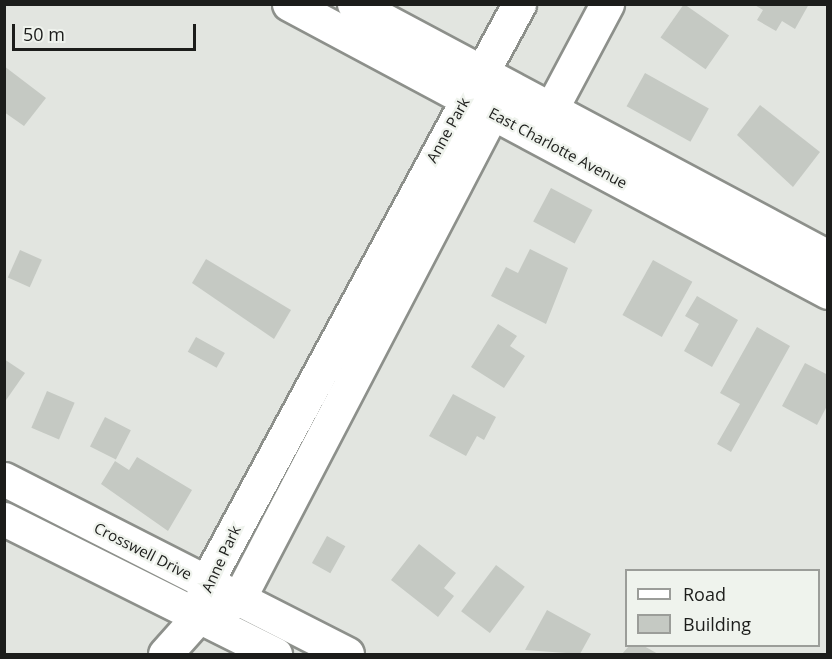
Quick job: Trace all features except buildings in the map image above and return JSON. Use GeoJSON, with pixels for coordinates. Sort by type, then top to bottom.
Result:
{"type":"FeatureCollection","features":[{"type":"Feature","properties":{"kind":"street","name":"East Charlotte Avenue"},"geometry":{"type":"LineString","coordinates":[[289,4],[828,257]]}},
{"type":"Feature","properties":{"kind":"street","name":"East Charlotte Avenue"},"geometry":{"type":"LineString","coordinates":[[354,4],[479,95]]}},
{"type":"Feature","properties":{"kind":"street","name":"Anne Park"},"geometry":{"type":"LineString","coordinates":[[198,617],[238,600],[479,95],[519,4]]}},
{"type":"Feature","properties":{"kind":"street"},"geometry":{"type":"LineString","coordinates":[[543,123],[607,4]]}},
{"type":"Feature","properties":{"kind":"street","name":"Anne Park"},"geometry":{"type":"LineString","coordinates":[[198,617],[206,583],[479,95]]}},
{"type":"Feature","properties":{"kind":"street","name":"East Charlotte Avenue"},"geometry":{"type":"LineString","coordinates":[[543,123],[828,292]]}},
{"type":"Feature","properties":{"kind":"street","name":"Crosswell Drive"},"geometry":{"type":"LineString","coordinates":[[4,479],[347,654]]}},
{"type":"Feature","properties":{"kind":"street"},"geometry":{"type":"LineString","coordinates":[[4,519],[275,654]]}},
{"type":"Feature","properties":{"kind":"street"},"geometry":{"type":"LineString","coordinates":[[165,654],[198,617]]}}]}
